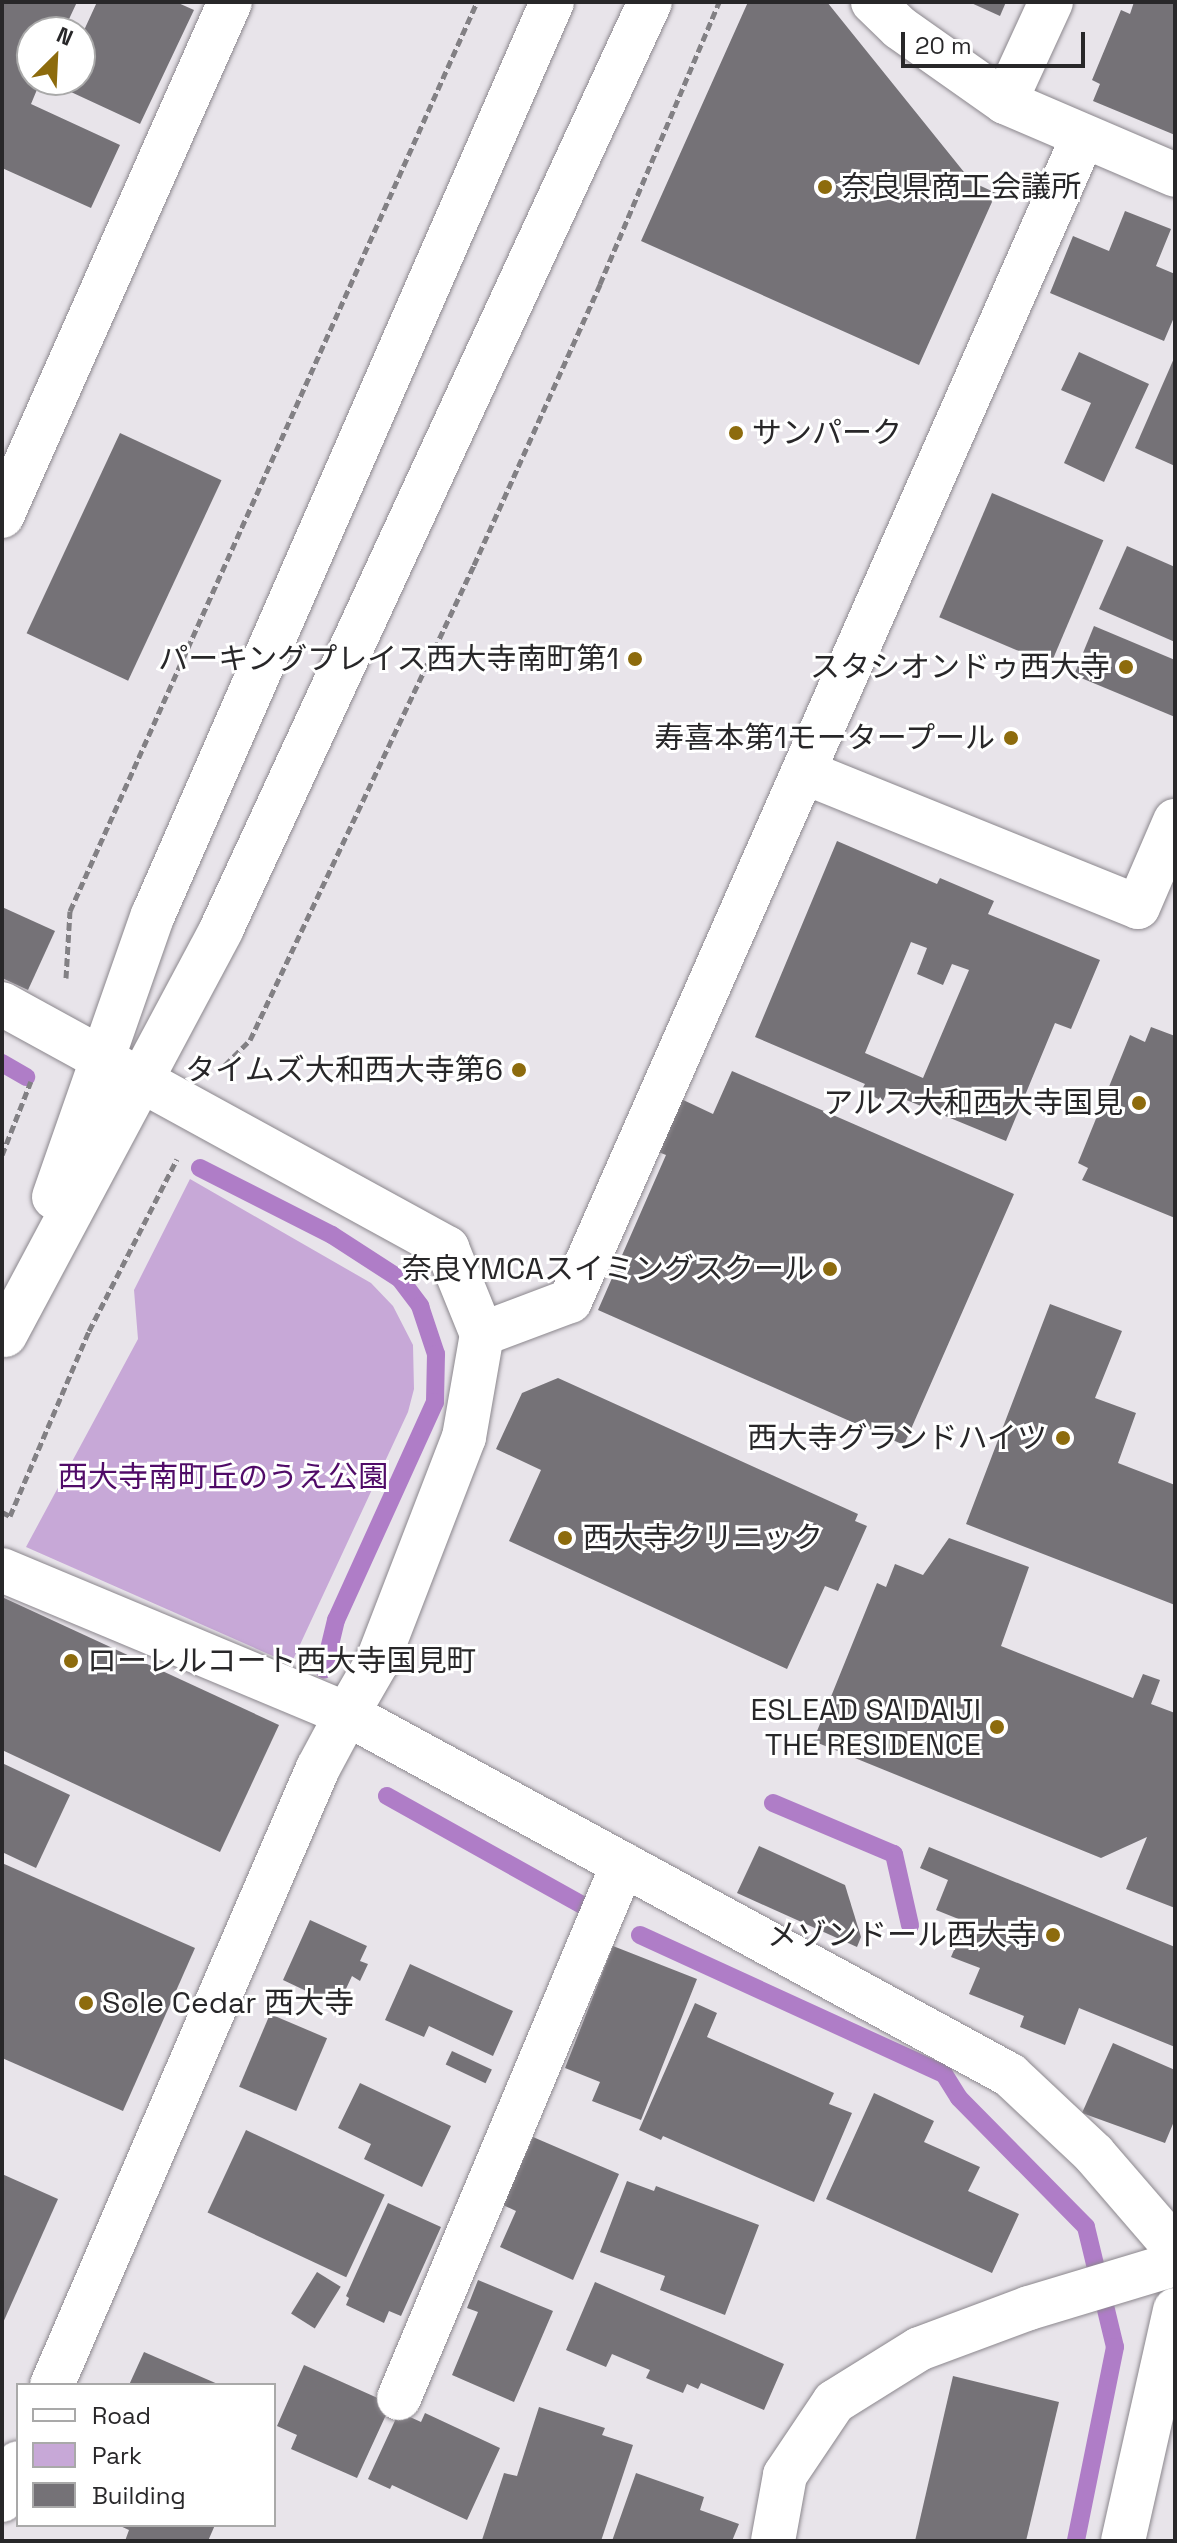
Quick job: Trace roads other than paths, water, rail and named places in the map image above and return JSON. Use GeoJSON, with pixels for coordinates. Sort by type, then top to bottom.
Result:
{"type":"FeatureCollection","features":[{"type":"Feature","properties":{"kind":"street"},"geometry":{"type":"LineString","coordinates":[[2,516],[230,2]]}},
{"type":"Feature","properties":{"kind":"street"},"geometry":{"type":"LineString","coordinates":[[4,1338],[153,915],[552,2]]}},
{"type":"Feature","properties":{"kind":"street"},"geometry":{"type":"LineString","coordinates":[[4,1338],[221,930],[650,2]]}},
{"type":"Feature","properties":{"kind":"street"},"geometry":{"type":"LineString","coordinates":[[873,2],[900,28],[1005,102],[1175,175]]}},
{"type":"Feature","properties":{"kind":"street"},"geometry":{"type":"LineString","coordinates":[[1005,102],[1051,2]]}},
{"type":"Feature","properties":{"kind":"street"},"geometry":{"type":"LineString","coordinates":[[482,1334],[570,1301],[1083,137]]}},
{"type":"Feature","properties":{"kind":"street"},"geometry":{"type":"LineString","coordinates":[[804,772],[1138,907],[1175,821]]}},
{"type":"Feature","properties":{"kind":"street"},"geometry":{"type":"LineString","coordinates":[[2,1004],[447,1248],[482,1334],[464,1437],[377,1662],[318,1768],[53,2383]]}},
{"type":"Feature","properties":{"kind":"street"},"geometry":{"type":"LineString","coordinates":[[2,1570],[347,1714],[1010,2075],[1094,2154],[1175,2248]]}},
{"type":"Feature","properties":{"kind":"street"},"geometry":{"type":"LineString","coordinates":[[399,2398],[623,1864]]}},
{"type":"Feature","properties":{"kind":"street"},"geometry":{"type":"LineString","coordinates":[[773,2541],[785,2475],[834,2402],[919,2349],[1029,2308],[1175,2264]]}},
{"type":"Feature","properties":{"kind":"street"},"geometry":{"type":"LineString","coordinates":[[1123,2541],[1175,2310]]}},
{"type":"Feature","properties":{"kind":"street"},"geometry":{"type":"LineString","coordinates":[[2,2500],[16,2468]]}},
{"type":"Feature","properties":{"kind":"waterway"},"geometry":{"type":"LineString","coordinates":[[2,1063],[26,1077]]}},
{"type":"Feature","properties":{"kind":"waterway"},"geometry":{"type":"LineString","coordinates":[[200,1168],[332,1235],[400,1279],[420,1306],[436,1354],[435,1402],[336,1620],[324,1670]]}},
{"type":"Feature","properties":{"kind":"waterway"},"geometry":{"type":"LineString","coordinates":[[387,1796],[587,1908]]}},
{"type":"Feature","properties":{"kind":"waterway"},"geometry":{"type":"LineString","coordinates":[[773,1803],[894,1854],[910,1925]]}},
{"type":"Feature","properties":{"kind":"waterway"},"geometry":{"type":"LineString","coordinates":[[640,1935],[944,2074],[959,2098],[1086,2227],[1115,2347],[1076,2541]]}},
{"type":"Feature","properties":{"kind":"place","name":"奈良県商工会議所"},"geometry":{"type":"Point","coordinates":[825,187]}},
{"type":"Feature","properties":{"kind":"place","name":"サンパーク"},"geometry":{"type":"Point","coordinates":[736,433]}},
{"type":"Feature","properties":{"kind":"place","name":"パーキングプレイス西大寺南町第1"},"geometry":{"type":"Point","coordinates":[635,659]}},
{"type":"Feature","properties":{"kind":"place","name":"スタシオンドゥ西大寺"},"geometry":{"type":"Point","coordinates":[1126,667]}},
{"type":"Feature","properties":{"kind":"place","name":"寿喜本第1モータープール"},"geometry":{"type":"Point","coordinates":[1011,738]}},
{"type":"Feature","properties":{"kind":"place","name":"タイムズ大和西大寺第6"},"geometry":{"type":"Point","coordinates":[519,1070]}},
{"type":"Feature","properties":{"kind":"place","name":"アルス大和西大寺国見"},"geometry":{"type":"Point","coordinates":[1139,1103]}},
{"type":"Feature","properties":{"kind":"place","name":"奈良YMCAスイミングスクール"},"geometry":{"type":"Point","coordinates":[830,1269]}},
{"type":"Feature","properties":{"kind":"place","name":"西大寺グランドハイツ"},"geometry":{"type":"Point","coordinates":[1063,1438]}},
{"type":"Feature","properties":{"kind":"place","name":"西大寺クリニック"},"geometry":{"type":"Point","coordinates":[565,1538]}},
{"type":"Feature","properties":{"kind":"place","name":"ローレルコート西大寺国見町"},"geometry":{"type":"Point","coordinates":[71,1661]}},
{"type":"Feature","properties":{"kind":"place","name":"ESLEAD SAIDAIJI THE RESIDENCE"},"geometry":{"type":"Point","coordinates":[997,1727]}},
{"type":"Feature","properties":{"kind":"place","name":"メゾンドール西大寺"},"geometry":{"type":"Point","coordinates":[1053,1935]}},
{"type":"Feature","properties":{"kind":"place","name":"Sole Cedar 西大寺"},"geometry":{"type":"Point","coordinates":[86,2003]}},
{"type":"Feature","properties":{"kind":"park label","name":"西大寺南町丘のうえ公園"},"geometry":{"type":"Point","coordinates":[223,1477]}}]}
